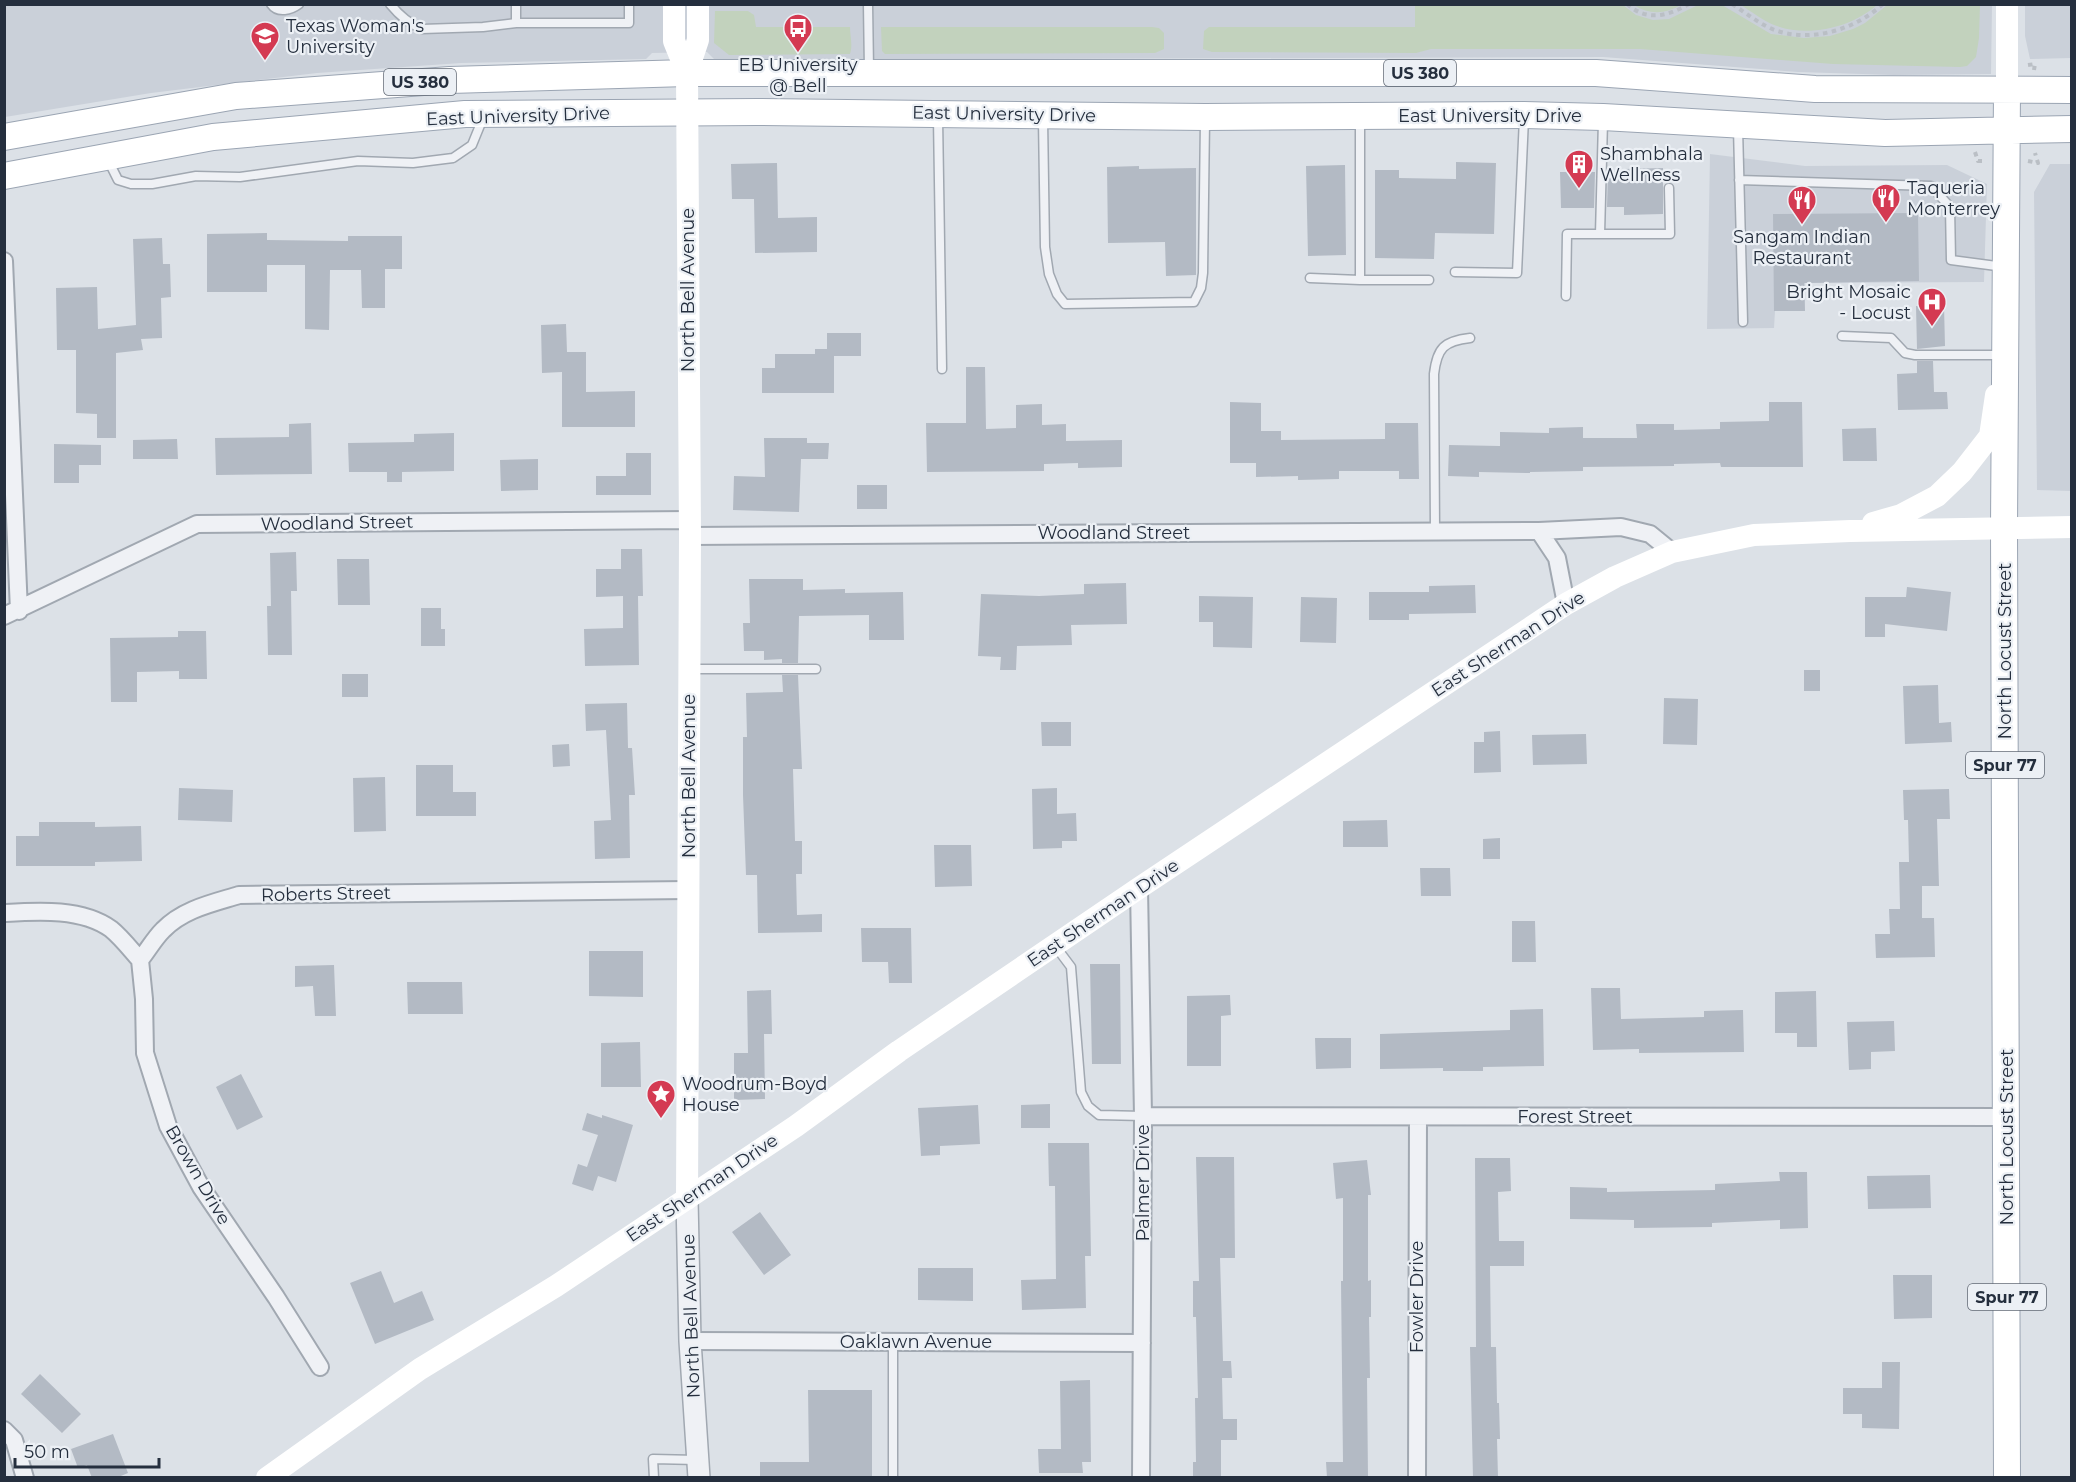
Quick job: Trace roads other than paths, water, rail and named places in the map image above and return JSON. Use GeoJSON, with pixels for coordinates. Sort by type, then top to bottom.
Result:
{"type":"FeatureCollection","features":[{"type":"Feature","properties":{"kind":"main road","name":"North Bell Avenue"},"geometry":{"type":"LineString","coordinates":[[674,4],[675,41],[687,74]]}},
{"type":"Feature","properties":{"kind":"main road","name":"North Bell Avenue"},"geometry":{"type":"LineString","coordinates":[[687,1199],[690,528],[687,74],[698,40],[698,4]]}},
{"type":"Feature","properties":{"kind":"main road","name":"North Locust Street"},"geometry":{"type":"LineString","coordinates":[[2007,4],[2007,267],[2004,343],[2007,1478]]}},
{"type":"Feature","properties":{"kind":"main road","name":"East University Drive"},"geometry":{"type":"LineString","coordinates":[[4,137],[236,96],[450,80],[687,74],[1596,73],[1815,89],[2007,90]]}},
{"type":"Feature","properties":{"kind":"main road","name":"US 380"},"geometry":{"type":"LineString","coordinates":[[2007,90],[2072,90]]}},
{"type":"Feature","properties":{"kind":"main road","name":"East University Drive"},"geometry":{"type":"LineString","coordinates":[[4,176],[213,137],[465,114],[938,113],[1205,117],[1524,115],[1603,117],[1886,133],[2008,129]]}},
{"type":"Feature","properties":{"kind":"main road","name":"US 380"},"geometry":{"type":"LineString","coordinates":[[2008,129],[2072,129]]}},
{"type":"Feature","properties":{"kind":"main road"},"geometry":{"type":"LineString","coordinates":[[1850,531],[1901,515],[1937,496],[1962,472],[1990,436],[2004,343]]}},
{"type":"Feature","properties":{"kind":"main road","name":"East Sherman Drive"},"geometry":{"type":"LineString","coordinates":[[267,1478],[420,1369],[556,1286],[796,1126],[899,1051],[1138,888],[1566,604],[1615,577],[1672,552],[1754,535],[2072,527]]}},
{"type":"Feature","properties":{"kind":"street"},"geometry":{"type":"LineString","coordinates":[[4,261],[12,613]]}},
{"type":"Feature","properties":{"kind":"street","name":"Woodland Street"},"geometry":{"type":"LineString","coordinates":[[12,613],[197,525],[1435,531],[1539,531],[1621,527],[1650,534],[1672,552]]}},
{"type":"Feature","properties":{"kind":"street"},"geometry":{"type":"LineString","coordinates":[[1539,531],[1557,558],[1566,604]]}},
{"type":"Feature","properties":{"kind":"street","name":"Palmer Drive"},"geometry":{"type":"LineString","coordinates":[[1138,888],[1143,1116],[1141,1478]]}},
{"type":"Feature","properties":{"kind":"street","name":"Roberts Street"},"geometry":{"type":"LineString","coordinates":[[140,960],[161,931],[172,922],[188,912],[239,895],[688,890]]}},
{"type":"Feature","properties":{"kind":"street"},"geometry":{"type":"LineString","coordinates":[[4,914],[40,911],[91,920],[110,929],[140,960]]}},
{"type":"Feature","properties":{"kind":"street","name":"Brown Drive"},"geometry":{"type":"LineString","coordinates":[[140,960],[144,999],[145,1053],[168,1126],[201,1187],[276,1297],[320,1367]]}},
{"type":"Feature","properties":{"kind":"street","name":"Forest Street"},"geometry":{"type":"LineString","coordinates":[[1143,1116],[2007,1117]]}},
{"type":"Feature","properties":{"kind":"street","name":"Fowler Drive"},"geometry":{"type":"LineString","coordinates":[[1417,1478],[1418,1117]]}},
{"type":"Feature","properties":{"kind":"street","name":"North Bell Avenue"},"geometry":{"type":"LineString","coordinates":[[687,1199],[690,1341],[698,1469]]}},
{"type":"Feature","properties":{"kind":"street","name":"Oaklawn Avenue"},"geometry":{"type":"LineString","coordinates":[[690,1341],[1142,1343]]}},
{"type":"Feature","properties":{"kind":"street"},"geometry":{"type":"LineString","coordinates":[[4,1430],[14,1440],[25,1478]]}},
{"type":"Feature","properties":{"kind":"lane"},"geometry":{"type":"LineString","coordinates":[[271,4],[274,8],[281,10],[299,4]]}},
{"type":"Feature","properties":{"kind":"lane"},"geometry":{"type":"LineString","coordinates":[[390,4],[413,26],[422,28],[483,27],[516,23],[629,23],[629,4]]}},
{"type":"Feature","properties":{"kind":"lane"},"geometry":{"type":"LineString","coordinates":[[516,4],[516,23]]}},
{"type":"Feature","properties":{"kind":"lane"},"geometry":{"type":"LineString","coordinates":[[868,4],[869,74]]}},
{"type":"Feature","properties":{"kind":"lane"},"geometry":{"type":"LineString","coordinates":[[938,113],[942,369]]}},
{"type":"Feature","properties":{"kind":"lane"},"geometry":{"type":"LineString","coordinates":[[107,157],[118,180],[131,184],[152,184],[196,176],[240,177],[358,161],[413,163],[453,158],[472,145],[484,114]]}},
{"type":"Feature","properties":{"kind":"lane"},"geometry":{"type":"LineString","coordinates":[[1043,115],[1045,247],[1049,274],[1057,294],[1065,304],[1194,302],[1201,288],[1203,273],[1205,117]]}},
{"type":"Feature","properties":{"kind":"lane"},"geometry":{"type":"LineString","coordinates":[[1455,272],[1517,273],[1524,115]]}},
{"type":"Feature","properties":{"kind":"lane"},"geometry":{"type":"LineString","coordinates":[[1360,116],[1360,280]]}},
{"type":"Feature","properties":{"kind":"lane"},"geometry":{"type":"LineString","coordinates":[[1600,234],[1603,117]]}},
{"type":"Feature","properties":{"kind":"lane"},"geometry":{"type":"LineString","coordinates":[[1738,126],[1743,322]]}},
{"type":"Feature","properties":{"kind":"lane"},"geometry":{"type":"LineString","coordinates":[[1739,180],[1931,186],[1950,207],[1951,260],[2007,267]]}},
{"type":"Feature","properties":{"kind":"lane"},"geometry":{"type":"LineString","coordinates":[[1566,296],[1567,234],[1670,234],[1670,188]]}},
{"type":"Feature","properties":{"kind":"lane"},"geometry":{"type":"LineString","coordinates":[[1310,278],[1429,280]]}},
{"type":"Feature","properties":{"kind":"lane"},"geometry":{"type":"LineString","coordinates":[[1842,336],[1891,338],[1905,353],[1915,355],[2004,343]]}},
{"type":"Feature","properties":{"kind":"lane"},"geometry":{"type":"LineString","coordinates":[[1435,531],[1436,360],[1439,351],[1446,345],[1454,340],[1470,338]]}},
{"type":"Feature","properties":{"kind":"lane"},"geometry":{"type":"LineString","coordinates":[[689,669],[816,669]]}},
{"type":"Feature","properties":{"kind":"lane"},"geometry":{"type":"LineString","coordinates":[[1055,945],[1071,967],[1081,1092],[1088,1106],[1099,1115],[1143,1116]]}},
{"type":"Feature","properties":{"kind":"lane"},"geometry":{"type":"LineString","coordinates":[[893,1342],[893,1478]]}},
{"type":"Feature","properties":{"kind":"lane"},"geometry":{"type":"LineString","coordinates":[[654,1478],[653,1459],[698,1469]]}},
{"type":"Feature","properties":{"kind":"place","name":"EB University @ Bell"},"geometry":{"type":"Point","coordinates":[798,54]}},
{"type":"Feature","properties":{"kind":"place","name":"Texas Woman's University"},"geometry":{"type":"Point","coordinates":[265,62]}},
{"type":"Feature","properties":{"kind":"place","name":"Shambhala Wellness"},"geometry":{"type":"Point","coordinates":[1579,190]}},
{"type":"Feature","properties":{"kind":"place","name":"Taqueria Monterrey"},"geometry":{"type":"Point","coordinates":[1886,224]}},
{"type":"Feature","properties":{"kind":"place","name":"Sangam Indian Restaurant"},"geometry":{"type":"Point","coordinates":[1802,226]}},
{"type":"Feature","properties":{"kind":"place","name":"Bright Mosaic - Locust"},"geometry":{"type":"Point","coordinates":[1932,328]}},
{"type":"Feature","properties":{"kind":"place","name":"Woodrum-Boyd House"},"geometry":{"type":"Point","coordinates":[661,1120]}}]}
